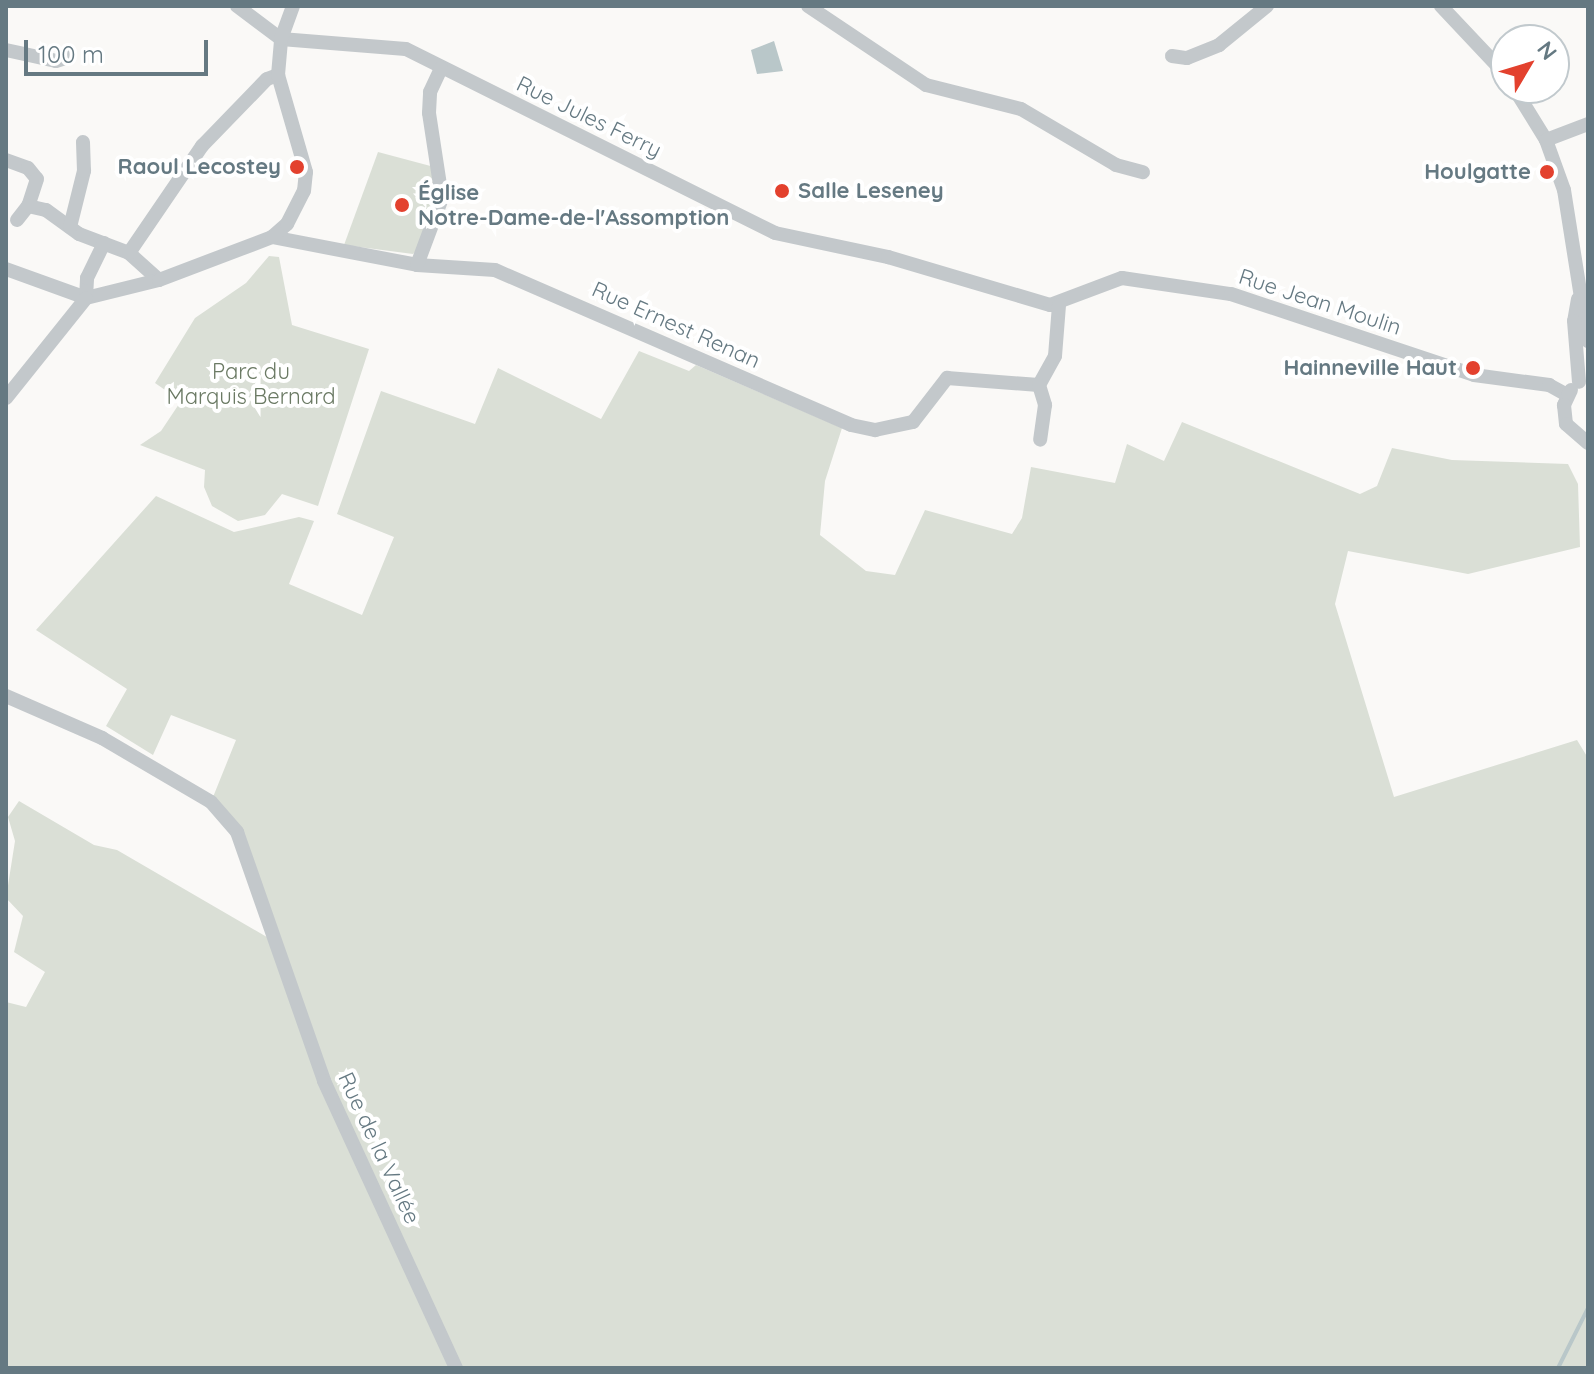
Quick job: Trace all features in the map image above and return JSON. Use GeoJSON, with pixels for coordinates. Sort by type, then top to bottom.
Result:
{"type":"FeatureCollection","features":[{"type":"Feature","properties":{"kind":"street"},"geometry":{"type":"LineString","coordinates":[[237,6],[281,39]]}},
{"type":"Feature","properties":{"kind":"street"},"geometry":{"type":"LineString","coordinates":[[6,269],[86,298],[159,280],[272,237],[293,214],[306,172],[278,75],[281,39],[293,6]]}},
{"type":"Feature","properties":{"kind":"street"},"geometry":{"type":"LineString","coordinates":[[808,6],[926,85],[1021,109],[1116,165],[1143,172]]}},
{"type":"Feature","properties":{"kind":"street"},"geometry":{"type":"LineString","coordinates":[[1172,56],[1187,58],[1219,45],[1267,6]]}},
{"type":"Feature","properties":{"kind":"street"},"geometry":{"type":"LineString","coordinates":[[1441,6],[1490,58]]}},
{"type":"Feature","properties":{"kind":"street","name":"Rue Jules Ferry"},"geometry":{"type":"LineString","coordinates":[[281,39],[399,47],[769,230],[1059,305]]}},
{"type":"Feature","properties":{"kind":"street"},"geometry":{"type":"LineString","coordinates":[[6,50],[56,61],[69,57]]}},
{"type":"Feature","properties":{"kind":"street"},"geometry":{"type":"LineString","coordinates":[[417,265],[442,198],[429,113],[430,92],[441,68]]}},
{"type":"Feature","properties":{"kind":"street"},"geometry":{"type":"LineString","coordinates":[[129,253],[202,146],[267,79],[278,75]]}},
{"type":"Feature","properties":{"kind":"street"},"geometry":{"type":"LineString","coordinates":[[1524,104],[1546,140],[1570,216],[1579,296],[1588,341]]}},
{"type":"Feature","properties":{"kind":"street"},"geometry":{"type":"LineString","coordinates":[[1546,140],[1588,124]]}},
{"type":"Feature","properties":{"kind":"street"},"geometry":{"type":"LineString","coordinates":[[70,227],[84,171],[83,142]]}},
{"type":"Feature","properties":{"kind":"street"},"geometry":{"type":"LineString","coordinates":[[6,160],[28,168],[37,179],[28,206],[17,220]]}},
{"type":"Feature","properties":{"kind":"street"},"geometry":{"type":"LineString","coordinates":[[28,206],[51,212],[70,227],[129,253],[159,280]]}},
{"type":"Feature","properties":{"kind":"street","name":"Rue Ernest Renan"},"geometry":{"type":"LineString","coordinates":[[272,237],[417,265],[464,264],[527,282],[851,425],[884,430],[904,426],[918,417],[947,378],[1039,385]]}},
{"type":"Feature","properties":{"kind":"street"},"geometry":{"type":"LineString","coordinates":[[6,398],[86,298],[87,278],[104,243]]}},
{"type":"Feature","properties":{"kind":"street","name":"Rue Jean Moulin"},"geometry":{"type":"LineString","coordinates":[[1059,305],[1116,278],[1213,291],[1474,375],[1549,385],[1567,395]]}},
{"type":"Feature","properties":{"kind":"street"},"geometry":{"type":"LineString","coordinates":[[1579,296],[1574,321],[1584,380],[1567,395],[1566,424],[1588,443]]}},
{"type":"Feature","properties":{"kind":"street"},"geometry":{"type":"LineString","coordinates":[[1040,440],[1045,405],[1039,385],[1055,356],[1059,305]]}},
{"type":"Feature","properties":{"kind":"street","name":"Rue de la Vallée"},"geometry":{"type":"LineString","coordinates":[[6,696],[102,738],[211,802],[237,832],[324,1081],[456,1368]]}},
{"type":"Feature","properties":{"kind":"green space"},"geometry":{"type":"Polygon","coordinates":[[[378,152],[438,168],[439,194],[425,243],[413,254],[344,245],[378,152]]]}},
{"type":"Feature","properties":{"kind":"green space","name":"Parc du Marquis Bernard"},"geometry":{"type":"Polygon","coordinates":[[[269,256],[279,257],[292,325],[369,349],[318,506],[282,494],[265,515],[238,521],[212,506],[204,487],[205,470],[140,445],[161,431],[181,401],[155,383],[195,318],[246,283],[269,256]]]}},
{"type":"Feature","properties":{"kind":"green space"},"geometry":{"type":"Polygon","coordinates":[[[639,351],[689,371],[696,365],[842,428],[825,481],[820,535],[866,571],[895,575],[925,510],[1012,534],[1022,518],[1031,467],[1115,483],[1127,444],[1164,461],[1182,422],[1360,494],[1377,486],[1392,448],[1452,460],[1568,464],[1578,484],[1580,547],[1468,574],[1348,551],[1335,604],[1394,797],[1577,740],[1588,758],[1588,1368],[6,1368],[6,1002],[26,1007],[45,972],[14,952],[23,916],[6,898],[15,841],[8,817],[19,801],[94,845],[117,850],[272,940],[237,832],[211,802],[236,740],[171,715],[153,755],[106,726],[127,689],[36,630],[156,496],[234,532],[299,517],[314,521],[289,584],[362,615],[394,537],[337,514],[381,391],[475,424],[498,368],[601,419],[639,351]]]}},
{"type":"Feature","properties":{"kind":"shaded area"},"geometry":{"type":"Polygon","coordinates":[[[774,41],[783,71],[757,74],[751,50],[774,41]]]}},
{"type":"Feature","properties":{"kind":"waterway"},"geometry":{"type":"LineString","coordinates":[[1558,1368],[1588,1308]]}},
{"type":"Feature","properties":{"kind":"place","name":"Raoul Lecostey"},"geometry":{"type":"Point","coordinates":[297,167]}},
{"type":"Feature","properties":{"kind":"place","name":"Houlgatte"},"geometry":{"type":"Point","coordinates":[1547,172]}},
{"type":"Feature","properties":{"kind":"place","name":"Salle Leseney"},"geometry":{"type":"Point","coordinates":[782,191]}},
{"type":"Feature","properties":{"kind":"place","name":"Église Notre-Dame-de-l'Assomption"},"geometry":{"type":"Point","coordinates":[402,205]}},
{"type":"Feature","properties":{"kind":"place","name":"Hainneville Haut"},"geometry":{"type":"Point","coordinates":[1473,368]}}]}
